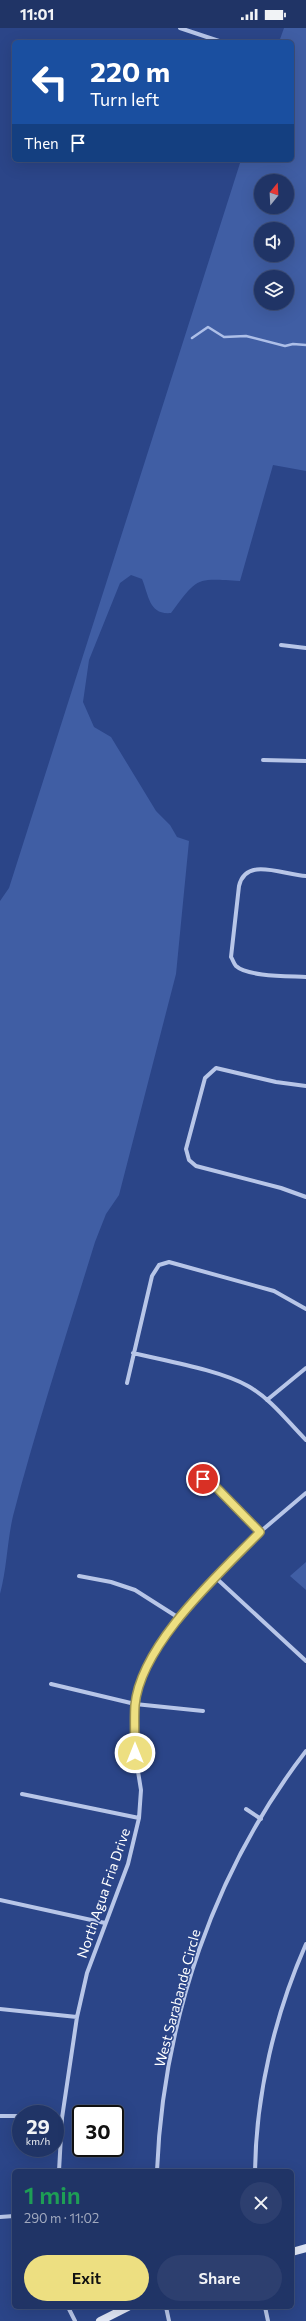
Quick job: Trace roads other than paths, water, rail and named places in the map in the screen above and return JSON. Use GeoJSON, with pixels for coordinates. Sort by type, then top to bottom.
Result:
{"type":"FeatureCollection","features":[{"type":"Feature","properties":{"kind":"street"},"geometry":{"type":"LineString","coordinates":[[180,28],[216,40]]}},
{"type":"Feature","properties":{"kind":"street"},"geometry":{"type":"LineString","coordinates":[[281,645],[306,648]]}},
{"type":"Feature","properties":{"kind":"street"},"geometry":{"type":"LineString","coordinates":[[263,760],[306,761]]}},
{"type":"Feature","properties":{"kind":"street"},"geometry":{"type":"LineString","coordinates":[[306,876],[258,869],[246,871],[241,877],[239,886],[231,957],[236,966],[245,970],[273,975],[306,977]]}},
{"type":"Feature","properties":{"kind":"street"},"geometry":{"type":"LineString","coordinates":[[306,1086],[276,1082],[223,1068],[216,1068],[209,1072],[205,1078],[186,1148],[189,1160],[196,1166],[281,1188],[306,1197]]}},
{"type":"Feature","properties":{"kind":"street"},"geometry":{"type":"LineString","coordinates":[[127,1383],[152,1276],[159,1265],[169,1262],[274,1291],[306,1309]]}},
{"type":"Feature","properties":{"kind":"street"},"geometry":{"type":"LineString","coordinates":[[133,1353],[225,1376],[247,1385],[267,1400],[306,1440]]}},
{"type":"Feature","properties":{"kind":"street"},"geometry":{"type":"LineString","coordinates":[[267,1400],[306,1368]]}},
{"type":"Feature","properties":{"kind":"street"},"geometry":{"type":"LineString","coordinates":[[193,1474],[213,1484],[260,1532]]}},
{"type":"Feature","properties":{"kind":"street","name":"North Agua Fria Drive"},"geometry":{"type":"LineString","coordinates":[[64,2105],[77,2017],[87,1973],[128,1864],[139,1818],[141,1790],[135,1753],[135,1704],[152,1658],[179,1618],[216,1578],[260,1532],[306,1493]]}},
{"type":"Feature","properties":{"kind":"street"},"geometry":{"type":"LineString","coordinates":[[79,1576],[111,1582],[135,1590],[179,1618]]}},
{"type":"Feature","properties":{"kind":"street"},"geometry":{"type":"LineString","coordinates":[[216,1578],[306,1661]]}},
{"type":"Feature","properties":{"kind":"street"},"geometry":{"type":"LineString","coordinates":[[51,1684],[135,1704],[203,1711]]}},
{"type":"Feature","properties":{"kind":"street","name":"West Sarabande Circle"},"geometry":{"type":"LineString","coordinates":[[157,2169],[159,2125],[172,2046],[195,1963],[212,1913],[238,1856],[306,1751]]}},
{"type":"Feature","properties":{"kind":"street"},"geometry":{"type":"LineString","coordinates":[[22,1794],[139,1818]]}},
{"type":"Feature","properties":{"kind":"street"},"geometry":{"type":"LineString","coordinates":[[246,1809],[262,1819]]}},
{"type":"Feature","properties":{"kind":"street"},"geometry":{"type":"LineString","coordinates":[[0,1900],[105,1923]]}},
{"type":"Feature","properties":{"kind":"street"},"geometry":{"type":"LineString","coordinates":[[255,2169],[262,2092],[270,2050],[282,2007],[306,1944]]}},
{"type":"Feature","properties":{"kind":"street"},"geometry":{"type":"LineString","coordinates":[[0,2010],[77,2017]]}},
{"type":"Feature","properties":{"kind":"street"},"geometry":{"type":"LineString","coordinates":[[0,2116],[12,2116]]}},
{"type":"Feature","properties":{"kind":"street","name":"North Agua Fria Drive"},"geometry":{"type":"LineString","coordinates":[[59,2169],[60,2157]]}},
{"type":"Feature","properties":{"kind":"street"},"geometry":{"type":"LineString","coordinates":[[0,2217],[12,2216]]}},
{"type":"Feature","properties":{"kind":"street"},"geometry":{"type":"LineString","coordinates":[[294,2251],[306,2248]]}},
{"type":"Feature","properties":{"kind":"street"},"geometry":{"type":"LineString","coordinates":[[69,2309],[75,2321]]}},
{"type":"Feature","properties":{"kind":"street"},"geometry":{"type":"LineString","coordinates":[[100,2321],[124,2309]]}},
{"type":"Feature","properties":{"kind":"street"},"geometry":{"type":"LineString","coordinates":[[166,2309],[169,2321]]}},
{"type":"Feature","properties":{"kind":"street"},"geometry":{"type":"LineString","coordinates":[[265,2309],[268,2321]]}},
{"type":"Feature","properties":{"kind":"waterway"},"geometry":{"type":"LineString","coordinates":[[192,338],[208,327],[224,337],[246,336],[285,346],[293,344],[306,345]]}}]}
